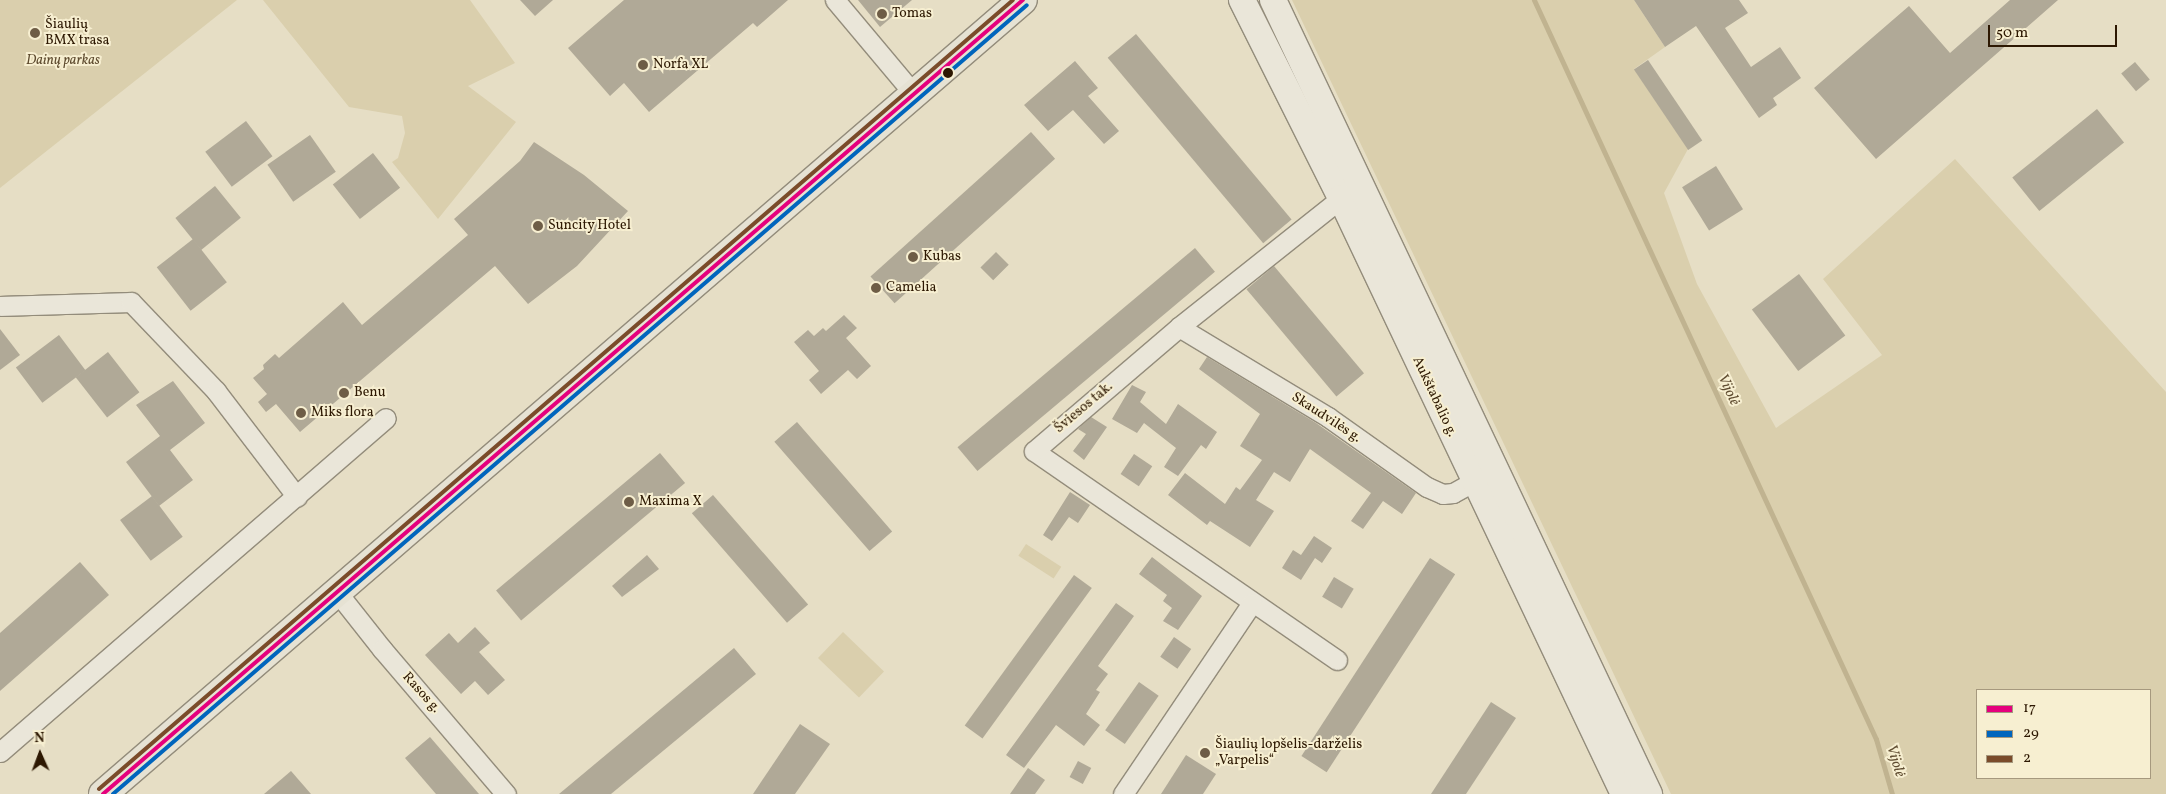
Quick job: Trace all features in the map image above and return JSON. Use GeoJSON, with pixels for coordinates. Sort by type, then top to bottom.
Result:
{"type":"FeatureCollection","features":[{"type":"Feature","properties":{"kind":"highway"},"geometry":{"type":"LineString","coordinates":[[103,794],[1023,0]]}},
{"type":"Feature","properties":{"kind":"main road","name":"Aukštabalio g."},"geometry":{"type":"LineString","coordinates":[[1242,0],[1340,198],[1473,482],[1624,794]]}},
{"type":"Feature","properties":{"kind":"main road","name":"Aukštabalio g."},"geometry":{"type":"LineString","coordinates":[[1273,0],[1650,794]]}},
{"type":"Feature","properties":{"kind":"street"},"geometry":{"type":"LineString","coordinates":[[835,0],[914,94]]}},
{"type":"Feature","properties":{"kind":"street","name":"Šviesos tak."},"geometry":{"type":"LineString","coordinates":[[1337,660],[1034,451],[1180,327],[1340,198]]}},
{"type":"Feature","properties":{"kind":"street"},"geometry":{"type":"LineString","coordinates":[[0,306],[132,302],[216,391],[297,497]]}},
{"type":"Feature","properties":{"kind":"street","name":"Skaudvilės g."},"geometry":{"type":"LineString","coordinates":[[1180,327],[1328,417],[1427,487],[1442,494],[1453,493],[1473,482]]}},
{"type":"Feature","properties":{"kind":"street"},"geometry":{"type":"LineString","coordinates":[[0,752],[297,497],[386,418]]}},
{"type":"Feature","properties":{"kind":"street","name":"Rasos g."},"geometry":{"type":"LineString","coordinates":[[338,592],[377,644],[506,794]]}},
{"type":"Feature","properties":{"kind":"street"},"geometry":{"type":"LineString","coordinates":[[1123,794],[1252,603]]}},
{"type":"Feature","properties":{"kind":"green space","name":"Dainų parkas"},"geometry":{"type":"Polygon","coordinates":[[[0,0],[237,0],[0,188],[0,0]]]}},
{"type":"Feature","properties":{"kind":"green space"},"geometry":{"type":"Polygon","coordinates":[[[263,0],[470,0],[515,63],[468,86],[516,122],[438,219],[392,162],[398,158],[405,133],[402,116],[349,107],[263,0]]]}},
{"type":"Feature","properties":{"kind":"green space"},"geometry":{"type":"Polygon","coordinates":[[[1292,0],[1634,0],[1665,47],[1634,69],[1688,149],[1664,193],[1697,284],[1776,428],[1882,355],[1823,279],[1955,159],[2166,392],[2166,794],[1671,794],[1292,0]]]}},
{"type":"Feature","properties":{"kind":"green space"},"geometry":{"type":"Polygon","coordinates":[[[1026,544],[1061,567],[1054,579],[1018,556],[1026,544]]]}},
{"type":"Feature","properties":{"kind":"green space"},"geometry":{"type":"Polygon","coordinates":[[[843,632],[884,672],[859,697],[818,658],[843,632]]]}},
{"type":"Feature","properties":{"kind":"building"},"geometry":{"type":"Polygon","coordinates":[[[520,0],[553,0],[535,16],[520,0]]]}},
{"type":"Feature","properties":{"kind":"building","name":"Norfa XL"},"geometry":{"type":"Polygon","coordinates":[[[624,0],[788,0],[757,27],[753,23],[649,112],[624,83],[610,96],[568,48],[624,0]]]}},
{"type":"Feature","properties":{"kind":"building","name":"Tomas"},"geometry":{"type":"Polygon","coordinates":[[[858,0],[912,0],[880,27],[858,0]]]}},
{"type":"Feature","properties":{"kind":"building"},"geometry":{"type":"Polygon","coordinates":[[[1634,0],[1739,0],[1748,13],[1725,28],[1751,67],[1780,47],[1801,78],[1773,98],[1777,105],[1759,118],[1696,26],[1665,47],[1634,0]]]}},
{"type":"Feature","properties":{"kind":"building"},"geometry":{"type":"Polygon","coordinates":[[[2010,0],[2058,0],[1876,159],[1814,88],[1909,6],[1950,53],[2010,0]]]}},
{"type":"Feature","properties":{"kind":"building"},"geometry":{"type":"Polygon","coordinates":[[[1136,34],[1292,219],[1263,243],[1108,58],[1136,34]]]}},
{"type":"Feature","properties":{"kind":"building"},"geometry":{"type":"Polygon","coordinates":[[[1648,60],[1702,140],[1688,150],[1634,70],[1648,60]]]}},
{"type":"Feature","properties":{"kind":"building"},"geometry":{"type":"Polygon","coordinates":[[[1075,61],[1098,88],[1088,96],[1119,131],[1104,144],[1073,110],[1048,131],[1024,105],[1075,61]]]}},
{"type":"Feature","properties":{"kind":"building"},"geometry":{"type":"Polygon","coordinates":[[[2135,62],[2150,80],[2136,91],[2121,74],[2135,62]]]}},
{"type":"Feature","properties":{"kind":"building"},"geometry":{"type":"Polygon","coordinates":[[[2097,109],[2124,142],[2039,211],[2012,178],[2097,109]]]}},
{"type":"Feature","properties":{"kind":"building"},"geometry":{"type":"Polygon","coordinates":[[[246,121],[272,156],[232,187],[205,152],[246,121]]]}},
{"type":"Feature","properties":{"kind":"building"},"geometry":{"type":"Polygon","coordinates":[[[1031,132],[1055,159],[895,303],[870,277],[1031,132]]]}},
{"type":"Feature","properties":{"kind":"building"},"geometry":{"type":"Polygon","coordinates":[[[310,135],[336,172],[293,202],[267,165],[310,135]]]}},
{"type":"Feature","properties":{"kind":"building"},"geometry":{"type":"Polygon","coordinates":[[[534,142],[584,175],[628,211],[577,266],[528,304],[495,266],[300,432],[276,404],[266,412],[258,402],[267,394],[253,378],[264,369],[263,365],[275,354],[279,358],[343,302],[362,325],[468,235],[454,219],[520,161],[534,142]]]}},
{"type":"Feature","properties":{"kind":"building"},"geometry":{"type":"Polygon","coordinates":[[[373,153],[400,188],[360,219],[333,184],[373,153]]]}},
{"type":"Feature","properties":{"kind":"building"},"geometry":{"type":"Polygon","coordinates":[[[1716,166],[1743,209],[1709,230],[1682,187],[1716,166]]]}},
{"type":"Feature","properties":{"kind":"building"},"geometry":{"type":"Polygon","coordinates":[[[215,186],[241,218],[201,250],[175,218],[215,186]]]}},
{"type":"Feature","properties":{"kind":"building"},"geometry":{"type":"Polygon","coordinates":[[[193,239],[227,282],[191,311],[157,267],[193,239]]]}},
{"type":"Feature","properties":{"kind":"building"},"geometry":{"type":"Polygon","coordinates":[[[1195,248],[1215,272],[977,471],[958,447],[1195,248]]]}},
{"type":"Feature","properties":{"kind":"building"},"geometry":{"type":"Polygon","coordinates":[[[996,252],[1009,265],[993,280],[980,268],[996,252]]]}},
{"type":"Feature","properties":{"kind":"building"},"geometry":{"type":"Polygon","coordinates":[[[1274,266],[1364,373],[1336,396],[1246,289],[1274,266]]]}},
{"type":"Feature","properties":{"kind":"building"},"geometry":{"type":"Polygon","coordinates":[[[1799,274],[1845,335],[1798,371],[1752,310],[1799,274]]]}},
{"type":"Feature","properties":{"kind":"building"},"geometry":{"type":"Polygon","coordinates":[[[844,315],[857,328],[846,338],[871,366],[857,379],[848,370],[821,394],[809,380],[819,371],[794,342],[808,330],[814,336],[823,328],[826,331],[844,315]]]}},
{"type":"Feature","properties":{"kind":"building"},"geometry":{"type":"Polygon","coordinates":[[[0,329],[20,355],[0,370],[0,329]]]}},
{"type":"Feature","properties":{"kind":"building"},"geometry":{"type":"Polygon","coordinates":[[[59,335],[85,370],[42,403],[16,367],[59,335]]]}},
{"type":"Feature","properties":{"kind":"building"},"geometry":{"type":"Polygon","coordinates":[[[108,352],[139,392],[107,417],[76,377],[108,352]]]}},
{"type":"Feature","properties":{"kind":"building"},"geometry":{"type":"Polygon","coordinates":[[[1207,357],[1316,423],[1416,493],[1402,514],[1383,501],[1363,529],[1351,521],[1371,493],[1310,449],[1290,482],[1274,472],[1256,500],[1274,511],[1250,547],[1210,521],[1207,525],[1168,495],[1185,473],[1225,504],[1236,487],[1240,490],[1262,460],[1240,446],[1260,414],[1199,369],[1207,357]]]}},
{"type":"Feature","properties":{"kind":"building"},"geometry":{"type":"Polygon","coordinates":[[[173,381],[205,423],[170,450],[193,480],[159,506],[126,462],[160,436],[136,405],[173,381]]]}},
{"type":"Feature","properties":{"kind":"building"},"geometry":{"type":"Polygon","coordinates":[[[1132,385],[1146,392],[1140,402],[1166,424],[1178,404],[1217,432],[1206,449],[1201,445],[1178,476],[1164,467],[1176,448],[1144,423],[1137,433],[1112,419],[1132,385]]]}},
{"type":"Feature","properties":{"kind":"building"},"geometry":{"type":"Polygon","coordinates":[[[1091,417],[1107,427],[1084,460],[1073,451],[1086,434],[1078,429],[1091,417]]]}},
{"type":"Feature","properties":{"kind":"building"},"geometry":{"type":"Polygon","coordinates":[[[797,422],[892,531],[869,551],[774,442],[797,422]]]}},
{"type":"Feature","properties":{"kind":"building"},"geometry":{"type":"Polygon","coordinates":[[[660,453],[685,483],[521,620],[496,591],[660,453]]]}},
{"type":"Feature","properties":{"kind":"building"},"geometry":{"type":"Polygon","coordinates":[[[1134,454],[1152,466],[1139,486],[1121,474],[1134,454]]]}},
{"type":"Feature","properties":{"kind":"building"},"geometry":{"type":"Polygon","coordinates":[[[1070,492],[1090,505],[1078,523],[1069,517],[1052,541],[1043,535],[1070,492]]]}},
{"type":"Feature","properties":{"kind":"building"},"geometry":{"type":"Polygon","coordinates":[[[713,495],[808,604],[787,623],[692,513],[713,495]]]}},
{"type":"Feature","properties":{"kind":"building"},"geometry":{"type":"Polygon","coordinates":[[[152,496],[183,537],[151,561],[120,520],[152,496]]]}},
{"type":"Feature","properties":{"kind":"building"},"geometry":{"type":"Polygon","coordinates":[[[1314,536],[1332,548],[1322,563],[1315,558],[1301,580],[1282,568],[1293,550],[1301,555],[1314,536]]]}},
{"type":"Feature","properties":{"kind":"building"},"geometry":{"type":"Polygon","coordinates":[[[647,555],[659,569],[622,597],[612,586],[647,555]]]}},
{"type":"Feature","properties":{"kind":"building"},"geometry":{"type":"Polygon","coordinates":[[[1152,557],[1202,596],[1178,630],[1163,621],[1172,608],[1163,601],[1167,595],[1139,574],[1152,557]]]}},
{"type":"Feature","properties":{"kind":"building"},"geometry":{"type":"Polygon","coordinates":[[[1430,558],[1455,574],[1327,772],[1301,756],[1430,558]]]}},
{"type":"Feature","properties":{"kind":"building"},"geometry":{"type":"Polygon","coordinates":[[[80,562],[109,595],[0,691],[0,633],[80,562]]]}},
{"type":"Feature","properties":{"kind":"building"},"geometry":{"type":"Polygon","coordinates":[[[1074,575],[1092,588],[982,738],[965,725],[1074,575]]]}},
{"type":"Feature","properties":{"kind":"building"},"geometry":{"type":"Polygon","coordinates":[[[1334,577],[1354,589],[1342,609],[1322,597],[1334,577]]]}},
{"type":"Feature","properties":{"kind":"building"},"geometry":{"type":"Polygon","coordinates":[[[1116,603],[1134,616],[1098,666],[1108,674],[1096,690],[1100,692],[1086,714],[1100,725],[1084,746],[1056,725],[1024,768],[1006,755],[1116,603]]]}},
{"type":"Feature","properties":{"kind":"building"},"geometry":{"type":"Polygon","coordinates":[[[475,627],[490,643],[479,652],[505,680],[488,695],[475,681],[461,694],[425,655],[449,633],[458,643],[475,627]]]}},
{"type":"Feature","properties":{"kind":"building"},"geometry":{"type":"Polygon","coordinates":[[[1174,637],[1191,649],[1177,669],[1160,657],[1174,637]]]}},
{"type":"Feature","properties":{"kind":"building"},"geometry":{"type":"Polygon","coordinates":[[[734,648],[756,674],[611,794],[559,794],[734,648]]]}},
{"type":"Feature","properties":{"kind":"building"},"geometry":{"type":"Polygon","coordinates":[[[1139,682],[1159,696],[1125,744],[1105,730],[1139,682]]]}},
{"type":"Feature","properties":{"kind":"building"},"geometry":{"type":"Polygon","coordinates":[[[1491,702],[1516,718],[1466,794],[1431,794],[1491,702]]]}},
{"type":"Feature","properties":{"kind":"building"},"geometry":{"type":"Polygon","coordinates":[[[800,724],[830,744],[795,794],[753,794],[800,724]]]}},
{"type":"Feature","properties":{"kind":"building"},"geometry":{"type":"Polygon","coordinates":[[[430,737],[479,794],[436,794],[405,758],[430,737]]]}},
{"type":"Feature","properties":{"kind":"building"},"geometry":{"type":"Polygon","coordinates":[[[1186,755],[1216,774],[1203,794],[1161,794],[1186,755]]]}},
{"type":"Feature","properties":{"kind":"building"},"geometry":{"type":"Polygon","coordinates":[[[1078,761],[1091,768],[1083,784],[1070,777],[1078,761]]]}},
{"type":"Feature","properties":{"kind":"building"},"geometry":{"type":"Polygon","coordinates":[[[1028,768],[1045,780],[1035,794],[1010,794],[1028,768]]]}},
{"type":"Feature","properties":{"kind":"building"},"geometry":{"type":"Polygon","coordinates":[[[291,771],[311,794],[264,794],[291,771]]]}},
{"type":"Feature","properties":{"kind":"waterway","name":"Vijolė"},"geometry":{"type":"LineString","coordinates":[[1534,0],[1876,739],[1892,794]]}},
{"type":"Feature","properties":{"kind":"transit line","name":"2"},"geometry":{"type":"LineString","coordinates":[[99,789],[1013,0]]}},
{"type":"Feature","properties":{"kind":"transit line","name":"17"},"geometry":{"type":"LineString","coordinates":[[103,794],[1023,0]]}},
{"type":"Feature","properties":{"kind":"transit line","name":"29"},"geometry":{"type":"LineString","coordinates":[[113,794],[1027,5]]}},
{"type":"Feature","properties":{"kind":"place","name":"Tomas"},"geometry":{"type":"Point","coordinates":[882,14]}},
{"type":"Feature","properties":{"kind":"place","name":"Šiaulių BMX trasa"},"geometry":{"type":"Point","coordinates":[35,33]}},
{"type":"Feature","properties":{"kind":"place","name":"Norfa XL"},"geometry":{"type":"Point","coordinates":[643,65]}},
{"type":"Feature","properties":{"kind":"place","name":"Suncity Hotel"},"geometry":{"type":"Point","coordinates":[538,226]}},
{"type":"Feature","properties":{"kind":"place","name":"Kubas"},"geometry":{"type":"Point","coordinates":[913,257]}},
{"type":"Feature","properties":{"kind":"place","name":"Camelia"},"geometry":{"type":"Point","coordinates":[876,288]}},
{"type":"Feature","properties":{"kind":"place","name":"Benu"},"geometry":{"type":"Point","coordinates":[344,393]}},
{"type":"Feature","properties":{"kind":"place","name":"Miks flora"},"geometry":{"type":"Point","coordinates":[301,413]}},
{"type":"Feature","properties":{"kind":"place","name":"Maxima X"},"geometry":{"type":"Point","coordinates":[629,502]}},
{"type":"Feature","properties":{"kind":"place","name":"Šiaulių lopšelis-darželis „Varpelis“"},"geometry":{"type":"Point","coordinates":[1205,753]}}]}
